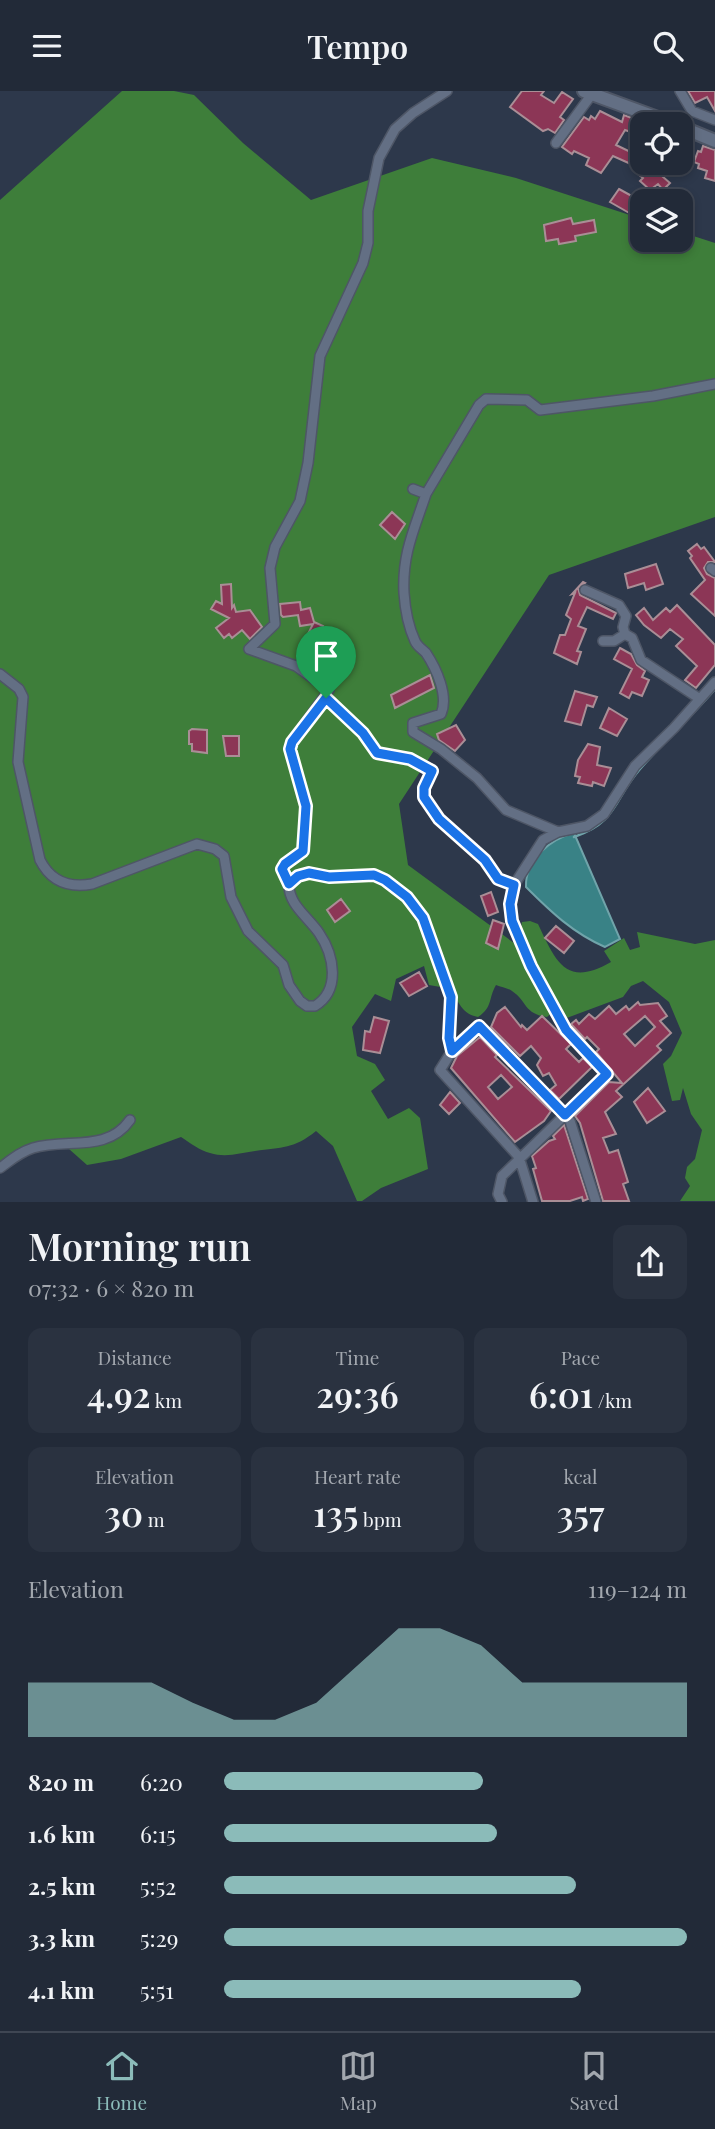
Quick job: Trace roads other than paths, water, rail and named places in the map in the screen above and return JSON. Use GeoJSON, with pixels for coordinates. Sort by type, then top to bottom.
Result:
{"type":"FeatureCollection","features":[{"type":"Feature","properties":{"kind":"main road"},"geometry":{"type":"LineString","coordinates":[[588,92],[642,112]]}},
{"type":"Feature","properties":{"kind":"main road"},"geometry":{"type":"LineString","coordinates":[[693,132],[715,141]]}},
{"type":"Feature","properties":{"kind":"street"},"geometry":{"type":"LineString","coordinates":[[0,674],[19,689],[23,697],[18,762],[40,860],[46,873],[55,880],[80,886],[92,884],[197,844],[215,849],[224,856],[232,897],[248,932],[283,965],[289,985],[300,1001],[307,1006],[315,1006],[327,994],[332,982],[333,968],[320,935],[290,898],[289,884],[282,869],[303,851],[306,806],[290,749],[292,742],[326,698],[329,690],[305,671],[248,649],[275,624],[270,568],[275,547],[300,501],[308,463],[320,356],[363,263],[368,243],[368,211],[379,158],[395,129],[413,113],[447,91]]}},
{"type":"Feature","properties":{"kind":"street"},"geometry":{"type":"LineString","coordinates":[[680,91],[692,111],[715,120]]}},
{"type":"Feature","properties":{"kind":"street"},"geometry":{"type":"LineString","coordinates":[[556,143],[588,92]]}},
{"type":"Feature","properties":{"kind":"street"},"geometry":{"type":"LineString","coordinates":[[558,832],[506,810],[477,778],[441,749],[413,732],[413,723],[441,714],[444,696],[426,653],[415,643],[404,596],[406,550],[426,494],[486,399],[527,400],[540,410],[653,396],[715,384]]}},
{"type":"Feature","properties":{"kind":"street"},"geometry":{"type":"LineString","coordinates":[[414,489],[426,494]]}},
{"type":"Feature","properties":{"kind":"street"},"geometry":{"type":"LineString","coordinates":[[585,590],[619,605],[626,616],[623,627],[625,634],[632,638],[641,660],[700,699]]}},
{"type":"Feature","properties":{"kind":"street"},"geometry":{"type":"LineString","coordinates":[[603,641],[614,641],[625,634]]}},
{"type":"Feature","properties":{"kind":"street"},"geometry":{"type":"LineString","coordinates":[[502,1202],[498,1193],[502,1176],[607,1074],[566,1030],[531,966],[512,921],[510,904],[514,885],[543,840],[558,832],[587,826],[604,814],[635,766],[715,683]]}},
{"type":"Feature","properties":{"kind":"street"},"geometry":{"type":"LineString","coordinates":[[326,698],[363,733],[377,753],[410,759],[432,771],[424,788],[429,806],[439,819],[485,860],[498,879],[514,885]]}},
{"type":"Feature","properties":{"kind":"street"},"geometry":{"type":"LineString","coordinates":[[289,884],[298,876],[309,873],[329,877],[374,875],[407,897],[423,918],[451,997],[449,1038],[452,1051]]}},
{"type":"Feature","properties":{"kind":"street"},"geometry":{"type":"LineString","coordinates":[[533,1202],[519,1157],[440,1070],[452,1051],[479,1026],[565,1115],[576,1136],[596,1202]]}},
{"type":"Feature","properties":{"kind":"street"},"geometry":{"type":"LineString","coordinates":[[0,1168],[20,1153],[35,1147],[105,1141],[118,1133],[130,1120]]}},
{"type":"Feature","properties":{"kind":"waterway"},"geometry":{"type":"LineString","coordinates":[[574,837],[588,831],[607,817],[640,769],[715,689]]}}]}
